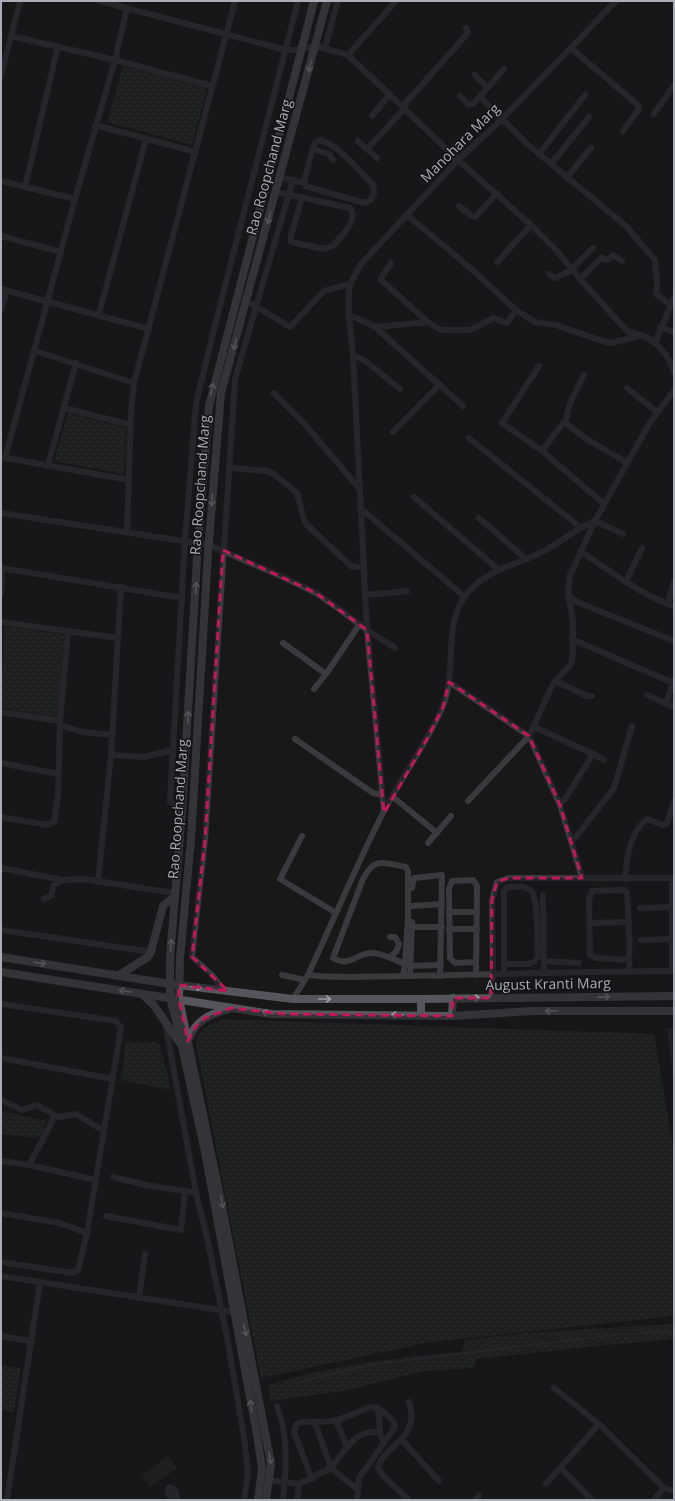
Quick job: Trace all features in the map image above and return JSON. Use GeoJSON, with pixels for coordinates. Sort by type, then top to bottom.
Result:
{"type":"FeatureCollection","features":[{"type":"Feature","properties":{"kind":"main road","name":"Rao Roopchand Marg"},"geometry":{"type":"LineString","coordinates":[[185,1044],[170,998],[170,957],[182,810],[198,543],[209,406],[212,387],[314,1]]}},
{"type":"Feature","properties":{"kind":"main road","name":"Rao Roopchand Marg"},"geometry":{"type":"LineString","coordinates":[[185,1044],[179,999],[218,414],[221,393],[327,1]]}},
{"type":"Feature","properties":{"kind":"main road"},"geometry":{"type":"LineString","coordinates":[[119,974],[144,960],[151,952],[163,906],[174,895]]}},
{"type":"Feature","properties":{"kind":"main road","name":"August Kranti Marg"},"geometry":{"type":"LineString","coordinates":[[1,957],[119,974],[170,984],[293,999],[674,996]]}},
{"type":"Feature","properties":{"kind":"main road","name":"August Kranti Marg"},"geometry":{"type":"LineString","coordinates":[[1,972],[231,1008],[285,1014],[452,1016],[533,1011],[674,1011]]}},
{"type":"Feature","properties":{"kind":"main road"},"geometry":{"type":"LineString","coordinates":[[140,993],[148,998],[164,1022],[185,1044],[237,1313],[262,1469],[258,1500]]}},
{"type":"Feature","properties":{"kind":"main road"},"geometry":{"type":"LineString","coordinates":[[650,996],[650,1011]]}},
{"type":"Feature","properties":{"kind":"main road"},"geometry":{"type":"LineString","coordinates":[[452,1016],[453,998]]}},
{"type":"Feature","properties":{"kind":"main road"},"geometry":{"type":"LineString","coordinates":[[421,1016],[422,999]]}},
{"type":"Feature","properties":{"kind":"main road"},"geometry":{"type":"LineString","coordinates":[[185,1044],[196,1026],[205,1018],[231,1008]]}},
{"type":"Feature","properties":{"kind":"main road"},"geometry":{"type":"LineString","coordinates":[[237,1313],[266,1433],[271,1464],[266,1500]]}},
{"type":"Feature","properties":{"kind":"street"},"geometry":{"type":"LineString","coordinates":[[1,74],[20,1]]}},
{"type":"Feature","properties":{"kind":"street"},"geometry":{"type":"LineString","coordinates":[[100,1],[286,50],[316,46],[325,47],[348,55],[458,160],[531,225],[626,330],[630,333],[640,335],[655,344],[667,356],[674,372]]}},
{"type":"Feature","properties":{"kind":"street"},"geometry":{"type":"LineString","coordinates":[[127,532],[134,383],[235,1]]}},
{"type":"Feature","properties":{"kind":"street"},"geometry":{"type":"LineString","coordinates":[[182,810],[176,808],[170,801],[185,540],[199,389],[298,1]]}},
{"type":"Feature","properties":{"kind":"street"},"geometry":{"type":"LineString","coordinates":[[325,47],[338,1]]}},
{"type":"Feature","properties":{"kind":"street"},"geometry":{"type":"LineString","coordinates":[[348,55],[396,1]]}},
{"type":"Feature","properties":{"kind":"street","name":"Manohara Marg"},"geometry":{"type":"LineString","coordinates":[[384,812],[367,630],[363,568],[353,355],[349,316],[350,284],[361,264],[458,160],[502,119],[616,1]]}},
{"type":"Feature","properties":{"kind":"street"},"geometry":{"type":"LineString","coordinates":[[127,8],[115,60],[95,126],[35,351],[3,457],[129,480]]}},
{"type":"Feature","properties":{"kind":"street"},"geometry":{"type":"LineString","coordinates":[[367,149],[467,34],[468,32],[466,28]]}},
{"type":"Feature","properties":{"kind":"street"},"geometry":{"type":"LineString","coordinates":[[11,36],[115,60],[212,86]]}},
{"type":"Feature","properties":{"kind":"street"},"geometry":{"type":"LineString","coordinates":[[25,187],[58,46]]}},
{"type":"Feature","properties":{"kind":"street"},"geometry":{"type":"LineString","coordinates":[[571,48],[639,106],[640,109],[623,131]]}},
{"type":"Feature","properties":{"kind":"street"},"geometry":{"type":"LineString","coordinates":[[460,96],[470,105],[480,97],[504,69]]}},
{"type":"Feature","properties":{"kind":"street"},"geometry":{"type":"LineString","coordinates":[[475,75],[488,88]]}},
{"type":"Feature","properties":{"kind":"street"},"geometry":{"type":"LineString","coordinates":[[654,114],[674,85]]}},
{"type":"Feature","properties":{"kind":"street"},"geometry":{"type":"LineString","coordinates":[[372,116],[390,94]]}},
{"type":"Feature","properties":{"kind":"street"},"geometry":{"type":"LineString","coordinates":[[539,154],[585,95]]}},
{"type":"Feature","properties":{"kind":"street"},"geometry":{"type":"LineString","coordinates":[[480,97],[539,154],[626,226],[655,260],[657,283],[656,294],[671,305]]}},
{"type":"Feature","properties":{"kind":"street"},"geometry":{"type":"LineString","coordinates":[[551,164],[589,117]]}},
{"type":"Feature","properties":{"kind":"street"},"geometry":{"type":"LineString","coordinates":[[95,126],[196,152]]}},
{"type":"Feature","properties":{"kind":"street"},"geometry":{"type":"LineString","coordinates":[[99,314],[146,139]]}},
{"type":"Feature","properties":{"kind":"street"},"geometry":{"type":"LineString","coordinates":[[318,140],[333,148],[373,185],[374,193],[371,200],[364,203],[305,186],[304,182],[314,144],[318,140]]}},
{"type":"Feature","properties":{"kind":"street"},"geometry":{"type":"LineString","coordinates":[[358,141],[377,158]]}},
{"type":"Feature","properties":{"kind":"street"},"geometry":{"type":"LineString","coordinates":[[567,177],[591,148]]}},
{"type":"Feature","properties":{"kind":"street"},"geometry":{"type":"LineString","coordinates":[[313,149],[329,154],[333,157],[333,160]]}},
{"type":"Feature","properties":{"kind":"street"},"geometry":{"type":"LineString","coordinates":[[280,177],[304,182]]}},
{"type":"Feature","properties":{"kind":"street"},"geometry":{"type":"LineString","coordinates":[[1,180],[75,200]]}},
{"type":"Feature","properties":{"kind":"street"},"geometry":{"type":"LineString","coordinates":[[223,990],[213,976],[192,957],[205,840],[235,379],[289,195],[292,180]]}},
{"type":"Feature","properties":{"kind":"street"},"geometry":{"type":"LineString","coordinates":[[276,192],[302,197],[350,208],[353,212],[352,221],[333,246],[324,249],[294,243],[290,240],[302,197]]}},
{"type":"Feature","properties":{"kind":"street"},"geometry":{"type":"LineString","coordinates":[[459,206],[475,217],[496,193]]}},
{"type":"Feature","properties":{"kind":"street"},"geometry":{"type":"LineString","coordinates":[[407,215],[468,266],[516,310],[536,322],[556,325],[611,343],[640,335]]}},
{"type":"Feature","properties":{"kind":"street"},"geometry":{"type":"LineString","coordinates":[[497,262],[531,225]]}},
{"type":"Feature","properties":{"kind":"street"},"geometry":{"type":"LineString","coordinates":[[1,236],[61,252]]}},
{"type":"Feature","properties":{"kind":"street"},"geometry":{"type":"LineString","coordinates":[[549,274],[558,278],[572,269],[593,248]]}},
{"type":"Feature","properties":{"kind":"street"},"geometry":{"type":"LineString","coordinates":[[580,279],[601,258],[608,260],[613,255],[622,261]]}},
{"type":"Feature","properties":{"kind":"street"},"geometry":{"type":"LineString","coordinates":[[391,263],[381,280],[428,322],[438,328],[446,331],[470,330],[493,318],[508,323],[516,310]]}},
{"type":"Feature","properties":{"kind":"street"},"geometry":{"type":"LineString","coordinates":[[247,301],[290,327],[324,291],[350,284]]}},
{"type":"Feature","properties":{"kind":"street"},"geometry":{"type":"LineString","coordinates":[[1,309],[4,290],[99,314],[149,329]]}},
{"type":"Feature","properties":{"kind":"street"},"geometry":{"type":"LineString","coordinates":[[655,344],[660,327],[674,298]]}},
{"type":"Feature","properties":{"kind":"street"},"geometry":{"type":"LineString","coordinates":[[349,316],[357,318],[375,327],[464,406]]}},
{"type":"Feature","properties":{"kind":"street"},"geometry":{"type":"LineString","coordinates":[[375,327],[428,322]]}},
{"type":"Feature","properties":{"kind":"street"},"geometry":{"type":"LineString","coordinates":[[660,327],[674,332]]}},
{"type":"Feature","properties":{"kind":"street"},"geometry":{"type":"LineString","coordinates":[[35,351],[134,383]]}},
{"type":"Feature","properties":{"kind":"street"},"geometry":{"type":"LineString","coordinates":[[353,355],[364,360],[400,389]]}},
{"type":"Feature","properties":{"kind":"street"},"geometry":{"type":"LineString","coordinates":[[48,465],[76,363]]}},
{"type":"Feature","properties":{"kind":"street"},"geometry":{"type":"LineString","coordinates":[[539,366],[502,423],[542,451],[603,503]]}},
{"type":"Feature","properties":{"kind":"street"},"geometry":{"type":"LineString","coordinates":[[542,451],[564,422],[570,403],[584,375]]}},
{"type":"Feature","properties":{"kind":"street"},"geometry":{"type":"LineString","coordinates":[[393,432],[440,384]]}},
{"type":"Feature","properties":{"kind":"street"},"geometry":{"type":"LineString","coordinates":[[627,388],[657,412]]}},
{"type":"Feature","properties":{"kind":"street"},"geometry":{"type":"LineString","coordinates":[[468,801],[530,736],[550,690],[571,664],[573,653],[573,622],[569,596],[570,575],[603,503],[626,462],[657,412],[674,390]]}},
{"type":"Feature","properties":{"kind":"street"},"geometry":{"type":"LineString","coordinates":[[274,393],[302,421],[358,487]]}},
{"type":"Feature","properties":{"kind":"street"},"geometry":{"type":"LineString","coordinates":[[64,408],[131,425]]}},
{"type":"Feature","properties":{"kind":"street"},"geometry":{"type":"LineString","coordinates":[[564,422],[588,440],[626,462]]}},
{"type":"Feature","properties":{"kind":"street"},"geometry":{"type":"LineString","coordinates":[[469,438],[580,527]]}},
{"type":"Feature","properties":{"kind":"street"},"geometry":{"type":"LineString","coordinates":[[230,468],[268,471],[275,475],[297,493],[304,520],[307,525],[351,566],[363,568]]}},
{"type":"Feature","properties":{"kind":"street"},"geometry":{"type":"LineString","coordinates":[[414,497],[499,570]]}},
{"type":"Feature","properties":{"kind":"street"},"geometry":{"type":"LineString","coordinates":[[360,508],[464,597]]}},
{"type":"Feature","properties":{"kind":"street"},"geometry":{"type":"LineString","coordinates":[[1,513],[185,540],[209,545],[223,550],[316,594],[339,608],[359,625],[395,648]]}},
{"type":"Feature","properties":{"kind":"street"},"geometry":{"type":"LineString","coordinates":[[479,518],[526,559]]}},
{"type":"Feature","properties":{"kind":"street"},"geometry":{"type":"LineString","coordinates":[[293,999],[306,978],[384,812],[443,707],[449,682],[452,637],[460,604],[464,597],[482,580],[499,570],[548,548],[580,527],[595,521],[623,534]]}},
{"type":"Feature","properties":{"kind":"street"},"geometry":{"type":"LineString","coordinates":[[626,581],[642,548]]}},
{"type":"Feature","properties":{"kind":"street"},"geometry":{"type":"LineString","coordinates":[[580,551],[626,581],[671,605],[674,581]]}},
{"type":"Feature","properties":{"kind":"street"},"geometry":{"type":"LineString","coordinates":[[1,593],[2,568],[182,598]]}},
{"type":"Feature","properties":{"kind":"street"},"geometry":{"type":"LineString","coordinates":[[98,882],[111,755],[120,587]]}},
{"type":"Feature","properties":{"kind":"street"},"geometry":{"type":"LineString","coordinates":[[365,595],[407,591]]}},
{"type":"Feature","properties":{"kind":"street"},"geometry":{"type":"LineString","coordinates":[[569,596],[578,602],[674,641]]}},
{"type":"Feature","properties":{"kind":"street"},"geometry":{"type":"LineString","coordinates":[[1,622],[118,638]]}},
{"type":"Feature","properties":{"kind":"street"},"geometry":{"type":"LineString","coordinates":[[314,689],[359,625]]}},
{"type":"Feature","properties":{"kind":"street"},"geometry":{"type":"LineString","coordinates":[[1,817],[47,825],[54,822],[56,815],[59,774],[60,723],[68,631]]}},
{"type":"Feature","properties":{"kind":"street"},"geometry":{"type":"LineString","coordinates":[[572,639],[673,682],[666,703]]}},
{"type":"Feature","properties":{"kind":"street"},"geometry":{"type":"LineString","coordinates":[[283,643],[326,674]]}},
{"type":"Feature","properties":{"kind":"street"},"geometry":{"type":"LineString","coordinates":[[556,681],[586,696],[592,696]]}},
{"type":"Feature","properties":{"kind":"street"},"geometry":{"type":"LineString","coordinates":[[449,682],[530,736],[560,804],[582,878]]}},
{"type":"Feature","properties":{"kind":"street"},"geometry":{"type":"LineString","coordinates":[[647,695],[674,707]]}},
{"type":"Feature","properties":{"kind":"street"},"geometry":{"type":"LineString","coordinates":[[1,712],[60,723],[82,732],[112,734]]}},
{"type":"Feature","properties":{"kind":"street"},"geometry":{"type":"LineString","coordinates":[[572,842],[614,788],[632,726]]}},
{"type":"Feature","properties":{"kind":"street"},"geometry":{"type":"LineString","coordinates":[[534,727],[604,760]]}},
{"type":"Feature","properties":{"kind":"street"},"geometry":{"type":"LineString","coordinates":[[295,739],[373,793],[382,795]]}},
{"type":"Feature","properties":{"kind":"street"},"geometry":{"type":"LineString","coordinates":[[111,755],[144,757],[173,750]]}},
{"type":"Feature","properties":{"kind":"street"},"geometry":{"type":"LineString","coordinates":[[560,804],[567,796],[593,754]]}},
{"type":"Feature","properties":{"kind":"street"},"geometry":{"type":"LineString","coordinates":[[1,763],[59,774]]}},
{"type":"Feature","properties":{"kind":"street"},"geometry":{"type":"LineString","coordinates":[[392,797],[437,832]]}},
{"type":"Feature","properties":{"kind":"street"},"geometry":{"type":"LineString","coordinates":[[625,879],[628,853],[632,839],[648,819],[663,825],[666,824],[674,801]]}},
{"type":"Feature","properties":{"kind":"street"},"geometry":{"type":"LineString","coordinates":[[428,843],[451,816]]}},
{"type":"Feature","properties":{"kind":"street"},"geometry":{"type":"LineString","coordinates":[[302,836],[280,879],[336,913]]}},
{"type":"Feature","properties":{"kind":"street"},"geometry":{"type":"LineString","coordinates":[[407,976],[407,965],[408,918],[408,871],[406,867],[381,863],[373,864],[368,868],[362,879],[333,958],[340,962],[350,962],[361,955],[372,953],[390,957],[407,965],[441,965]]}},
{"type":"Feature","properties":{"kind":"street"},"geometry":{"type":"LineString","coordinates":[[1,868],[62,880],[84,879],[174,895]]}},
{"type":"Feature","properties":{"kind":"street"},"geometry":{"type":"LineString","coordinates":[[407,965],[412,926],[412,882],[414,878],[440,874],[443,878],[440,976]]}},
{"type":"Feature","properties":{"kind":"street"},"geometry":{"type":"LineString","coordinates":[[282,975],[306,978],[493,975],[544,972],[589,973],[673,971],[673,878],[508,878],[497,882],[492,900],[493,975],[491,998]]}},
{"type":"Feature","properties":{"kind":"street"},"geometry":{"type":"LineString","coordinates":[[44,899],[52,895],[53,886],[62,880]]}},
{"type":"Feature","properties":{"kind":"street"},"geometry":{"type":"LineString","coordinates":[[476,962],[451,961],[449,912],[450,883],[452,881],[473,880],[477,886],[476,975]]}},
{"type":"Feature","properties":{"kind":"street"},"geometry":{"type":"LineString","coordinates":[[504,964],[529,964],[535,961],[538,956],[535,902],[533,893],[527,888],[510,887],[506,888],[504,892],[504,964],[504,974]]}},
{"type":"Feature","properties":{"kind":"street"},"geometry":{"type":"LineString","coordinates":[[629,971],[630,960],[629,922],[626,891],[592,891],[589,899],[590,955],[592,957],[630,960]]}},
{"type":"Feature","properties":{"kind":"street"},"geometry":{"type":"LineString","coordinates":[[543,895],[544,972]]}},
{"type":"Feature","properties":{"kind":"street"},"geometry":{"type":"LineString","coordinates":[[412,906],[442,904]]}},
{"type":"Feature","properties":{"kind":"street"},"geometry":{"type":"LineString","coordinates":[[640,908],[672,907]]}},
{"type":"Feature","properties":{"kind":"street"},"geometry":{"type":"LineString","coordinates":[[449,912],[477,912]]}},
{"type":"Feature","properties":{"kind":"street"},"geometry":{"type":"LineString","coordinates":[[589,923],[629,922]]}},
{"type":"Feature","properties":{"kind":"street"},"geometry":{"type":"LineString","coordinates":[[412,926],[442,927]]}},
{"type":"Feature","properties":{"kind":"street"},"geometry":{"type":"LineString","coordinates":[[450,929],[476,929]]}},
{"type":"Feature","properties":{"kind":"street"},"geometry":{"type":"LineString","coordinates":[[1,930],[151,952]]}},
{"type":"Feature","properties":{"kind":"street"},"geometry":{"type":"LineString","coordinates":[[390,936],[395,937],[399,944],[396,952],[390,957]]}},
{"type":"Feature","properties":{"kind":"street"},"geometry":{"type":"LineString","coordinates":[[641,940],[673,940]]}},
{"type":"Feature","properties":{"kind":"street"},"geometry":{"type":"LineString","coordinates":[[544,961],[579,963]]}},
{"type":"Feature","properties":{"kind":"street"},"geometry":{"type":"LineString","coordinates":[[1,1004],[116,1021],[121,1030],[80,1266],[76,1272],[1,1262]]}},
{"type":"Feature","properties":{"kind":"street"},"geometry":{"type":"LineString","coordinates":[[164,1022],[196,1193],[207,1237],[220,1310],[228,1343],[244,1436],[248,1473],[244,1500]]}},
{"type":"Feature","properties":{"kind":"street"},"geometry":{"type":"LineString","coordinates":[[1,1058],[113,1079]]}},
{"type":"Feature","properties":{"kind":"street"},"geometry":{"type":"LineString","coordinates":[[1,1100],[22,1110],[37,1105],[55,1116],[76,1114],[104,1131]]}},
{"type":"Feature","properties":{"kind":"street"},"geometry":{"type":"LineString","coordinates":[[29,1165],[55,1116]]}},
{"type":"Feature","properties":{"kind":"street"},"geometry":{"type":"LineString","coordinates":[[1,1161],[29,1165],[96,1180]]}},
{"type":"Feature","properties":{"kind":"street"},"geometry":{"type":"LineString","coordinates":[[113,1177],[196,1193]]}},
{"type":"Feature","properties":{"kind":"street"},"geometry":{"type":"LineString","coordinates":[[106,1216],[181,1230],[185,1192]]}},
{"type":"Feature","properties":{"kind":"street"},"geometry":{"type":"LineString","coordinates":[[1,1213],[59,1223],[86,1233]]}},
{"type":"Feature","properties":{"kind":"street"},"geometry":{"type":"LineString","coordinates":[[139,1297],[145,1254]]}},
{"type":"Feature","properties":{"kind":"street"},"geometry":{"type":"LineString","coordinates":[[1,1276],[237,1313]]}},
{"type":"Feature","properties":{"kind":"street"},"geometry":{"type":"LineString","coordinates":[[7,1500],[40,1282]]}},
{"type":"Feature","properties":{"kind":"street"},"geometry":{"type":"LineString","coordinates":[[1,1336],[30,1341]]}},
{"type":"Feature","properties":{"kind":"street"},"geometry":{"type":"LineString","coordinates":[[554,1388],[599,1424],[664,1488],[674,1491]]}},
{"type":"Feature","properties":{"kind":"street"},"geometry":{"type":"LineString","coordinates":[[409,1402],[412,1410],[412,1419],[402,1440],[382,1460],[378,1467],[383,1476],[409,1500]]}},
{"type":"Feature","properties":{"kind":"street"},"geometry":{"type":"LineString","coordinates":[[277,1406],[286,1448],[283,1500]]}},
{"type":"Feature","properties":{"kind":"street"},"geometry":{"type":"LineString","coordinates":[[312,1479],[294,1427],[299,1422],[315,1423],[336,1420],[370,1407],[378,1408],[395,1424],[394,1430],[359,1478],[357,1500]]}},
{"type":"Feature","properties":{"kind":"street"},"geometry":{"type":"LineString","coordinates":[[378,1408],[380,1432],[384,1444]]}},
{"type":"Feature","properties":{"kind":"street"},"geometry":{"type":"LineString","coordinates":[[336,1420],[348,1447]]}},
{"type":"Feature","properties":{"kind":"street"},"geometry":{"type":"LineString","coordinates":[[315,1423],[331,1468],[358,1490]]}},
{"type":"Feature","properties":{"kind":"street"},"geometry":{"type":"LineString","coordinates":[[546,1484],[599,1424]]}},
{"type":"Feature","properties":{"kind":"street"},"geometry":{"type":"LineString","coordinates":[[269,1480],[299,1484],[312,1479],[331,1468],[355,1437],[366,1433],[380,1432]]}},
{"type":"Feature","properties":{"kind":"street"},"geometry":{"type":"LineString","coordinates":[[402,1440],[439,1481]]}},
{"type":"Feature","properties":{"kind":"street"},"geometry":{"type":"LineString","coordinates":[[561,1468],[592,1500]]}},
{"type":"Feature","properties":{"kind":"street"},"geometry":{"type":"LineString","coordinates":[[297,1500],[299,1484]]}},
{"type":"Feature","properties":{"kind":"street"},"geometry":{"type":"LineString","coordinates":[[654,1500],[664,1488]]}},
{"type":"Feature","properties":{"kind":"highlighted area"},"geometry":{"type":"Polygon","coordinates":[[[223,550],[316,593],[367,630],[384,813],[427,739],[443,707],[449,682],[529,736],[560,805],[582,878],[508,878],[497,882],[492,900],[491,998],[453,998],[452,1016],[285,1014],[231,1008],[205,1018],[196,1026],[188,1041],[179,999],[179,985],[228,991],[192,957],[205,840],[223,550]]]}},
{"type":"Feature","properties":{"kind":"shaded area"},"geometry":{"type":"Polygon","coordinates":[[[123,66],[207,88],[192,145],[107,122],[123,66]]]}},
{"type":"Feature","properties":{"kind":"shaded area"},"geometry":{"type":"Polygon","coordinates":[[[68,413],[126,428],[124,474],[54,461],[68,413]]]}},
{"type":"Feature","properties":{"kind":"shaded area"},"geometry":{"type":"Polygon","coordinates":[[[4,626],[64,635],[58,717],[1,708],[4,626]]]}},
{"type":"Feature","properties":{"kind":"shaded area"},"geometry":{"type":"Polygon","coordinates":[[[221,1019],[654,1034],[674,1155],[674,1316],[430,1342],[261,1378],[196,1043],[202,1030],[221,1019]]]}},
{"type":"Feature","properties":{"kind":"shaded area"},"geometry":{"type":"Polygon","coordinates":[[[674,1028],[674,1086],[667,1029],[674,1028]]]}},
{"type":"Feature","properties":{"kind":"shaded area"},"geometry":{"type":"Polygon","coordinates":[[[126,1042],[156,1042],[160,1046],[171,1090],[121,1080],[126,1042]]]}},
{"type":"Feature","properties":{"kind":"shaded area"},"geometry":{"type":"Polygon","coordinates":[[[1,1111],[47,1121],[39,1138],[1,1134],[1,1111]]]}},
{"type":"Feature","properties":{"kind":"shaded area"},"geometry":{"type":"Polygon","coordinates":[[[674,1324],[674,1339],[476,1359],[474,1368],[425,1371],[342,1391],[270,1401],[269,1385],[340,1367],[462,1352],[465,1340],[525,1333],[674,1324]]]}},
{"type":"Feature","properties":{"kind":"shaded area"},"geometry":{"type":"Polygon","coordinates":[[[1,1365],[21,1368],[14,1412],[1,1410],[1,1365]]]}},
{"type":"Feature","properties":{"kind":"shaded area"},"geometry":{"type":"Polygon","coordinates":[[[168,1456],[177,1468],[150,1487],[142,1475],[168,1456]]]}},
{"type":"Feature","properties":{"kind":"shaded area"},"geometry":{"type":"Polygon","coordinates":[[[169,1484],[177,1487],[181,1500],[170,1500],[165,1494],[165,1488],[169,1484]]]}},
{"type":"Feature","properties":{"kind":"waterway"},"geometry":{"type":"LineString","coordinates":[[294,1383],[375,1364],[614,1335],[674,1331]]}}]}
